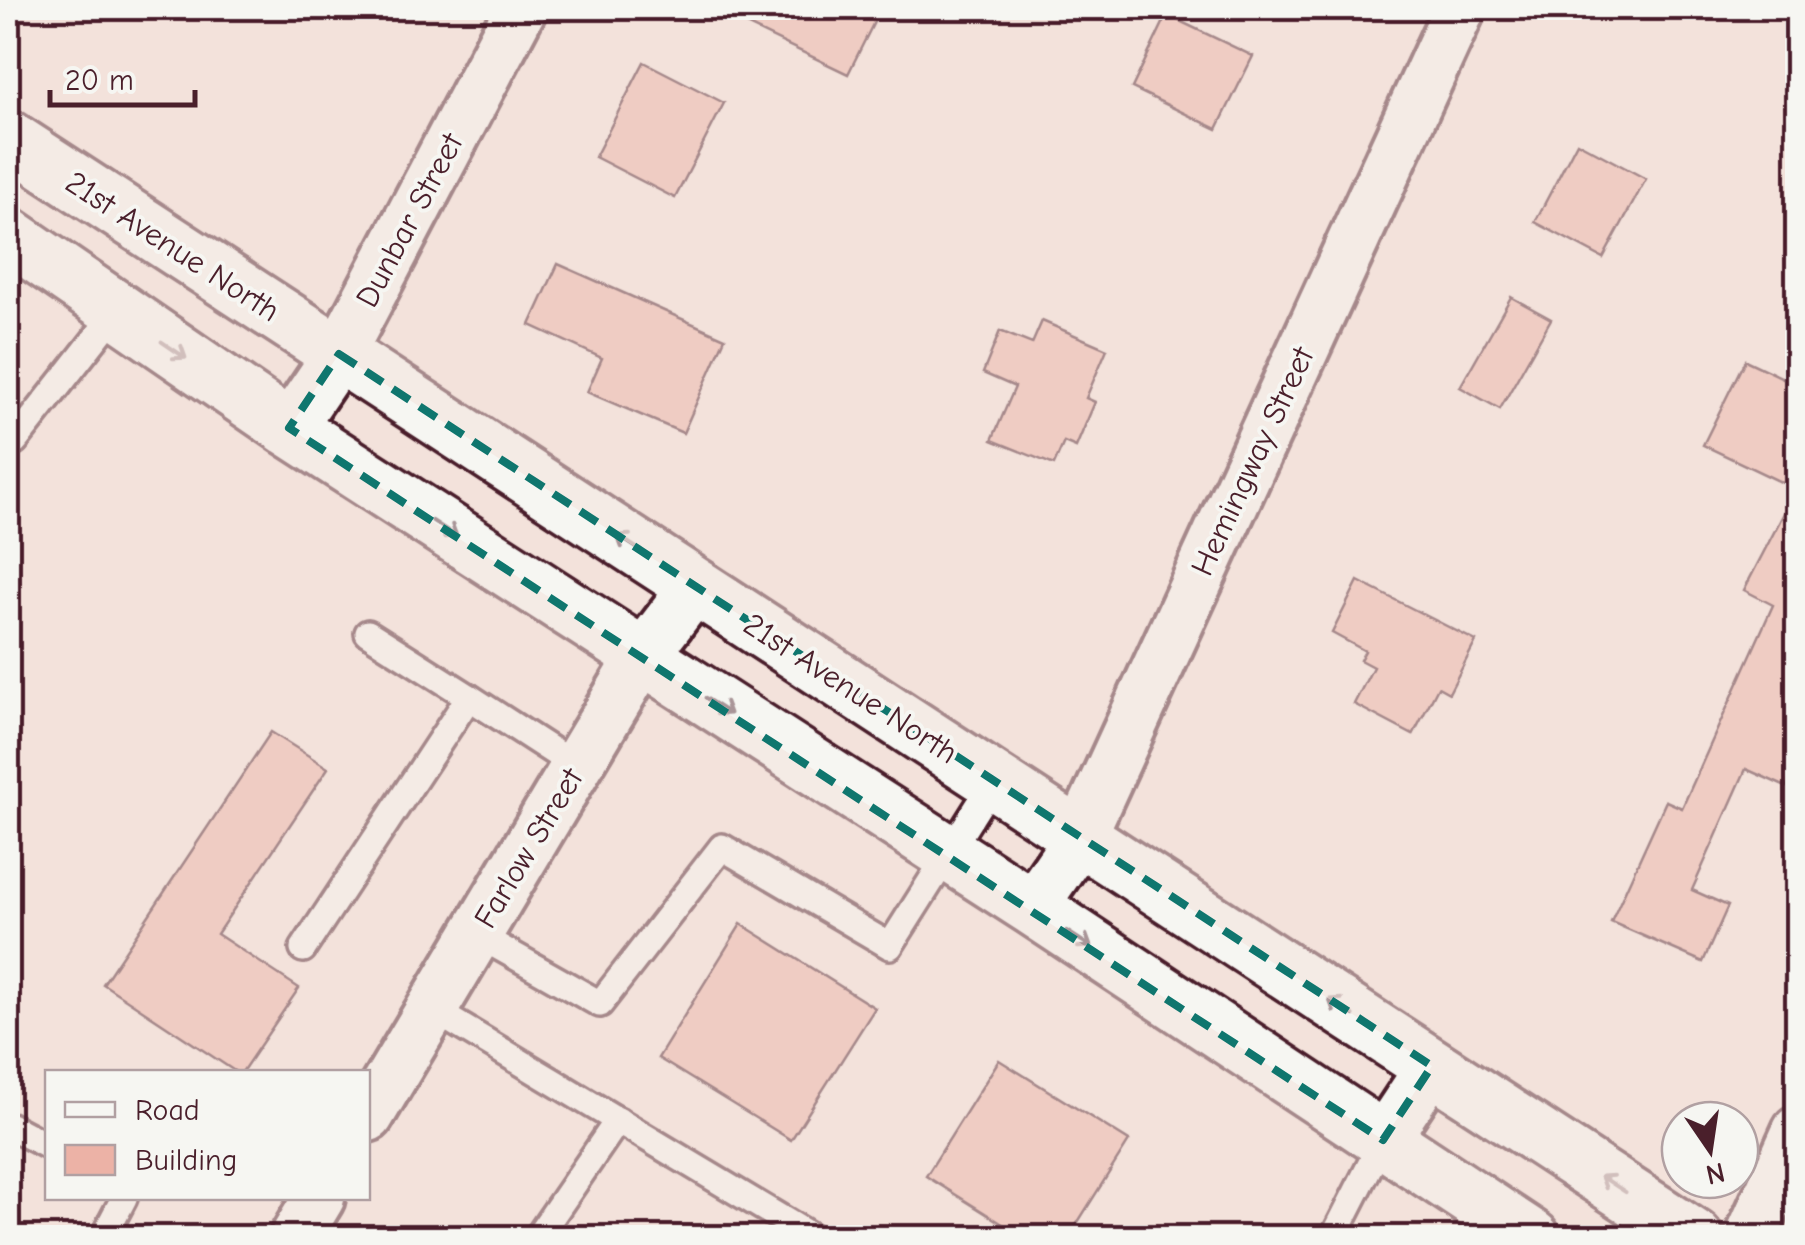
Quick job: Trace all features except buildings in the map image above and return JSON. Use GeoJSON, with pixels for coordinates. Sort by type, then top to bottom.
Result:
{"type":"FeatureCollection","features":[{"type":"Feature","properties":{"kind":"main road","name":"21st Avenue North"},"geometry":{"type":"LineString","coordinates":[[8,138],[1695,1238]]}},
{"type":"Feature","properties":{"kind":"main road"},"geometry":{"type":"LineString","coordinates":[[8,235],[289,428],[1032,908],[1532,1238]]}},
{"type":"Feature","properties":{"kind":"street","name":"Dunbar Street"},"geometry":{"type":"LineString","coordinates":[[289,428],[339,354],[520,8]]}},
{"type":"Feature","properties":{"kind":"street","name":"Hemingway Street"},"geometry":{"type":"LineString","coordinates":[[1032,908],[1080,838],[1460,8]]}},
{"type":"Feature","properties":{"kind":"street","name":"Farlow Street"},"geometry":{"type":"LineString","coordinates":[[370,1113],[642,657],[696,586]]}},
{"type":"Feature","properties":{"kind":"street"},"geometry":{"type":"LineString","coordinates":[[1383,1140],[1432,1066]]}},
{"type":"Feature","properties":{"kind":"street"},"geometry":{"type":"LineString","coordinates":[[1750,1238],[1798,1131]]}},
{"type":"Feature","properties":{"kind":"street"},"geometry":{"type":"LineString","coordinates":[[295,1238],[318,1200]]}},
{"type":"Feature","properties":{"kind":"lane"},"geometry":{"type":"LineString","coordinates":[[8,436],[14,441],[117,311]]}},
{"type":"Feature","properties":{"kind":"lane"},"geometry":{"type":"LineString","coordinates":[[368,633],[577,767]]}},
{"type":"Feature","properties":{"kind":"lane"},"geometry":{"type":"LineString","coordinates":[[303,949],[469,697]]}},
{"type":"Feature","properties":{"kind":"lane"},"geometry":{"type":"LineString","coordinates":[[476,934],[600,1004],[722,847],[890,946],[994,781]]}},
{"type":"Feature","properties":{"kind":"lane"},"geometry":{"type":"LineString","coordinates":[[432,1009],[814,1238]]}},
{"type":"Feature","properties":{"kind":"lane"},"geometry":{"type":"LineString","coordinates":[[537,1238],[618,1120]]}},
{"type":"Feature","properties":{"kind":"lane"},"geometry":{"type":"LineString","coordinates":[[8,1125],[45,1144]]}},
{"type":"Feature","properties":{"kind":"lane"},"geometry":{"type":"LineString","coordinates":[[1334,1238],[1383,1140]]}},
{"type":"Feature","properties":{"kind":"lane"},"geometry":{"type":"LineString","coordinates":[[102,1238],[123,1200]]}},
{"type":"Feature","properties":{"kind":"highlighted area"},"geometry":{"type":"Polygon","coordinates":[[[339,354],[1432,1066],[1383,1140],[289,428],[339,354]]]}}]}
